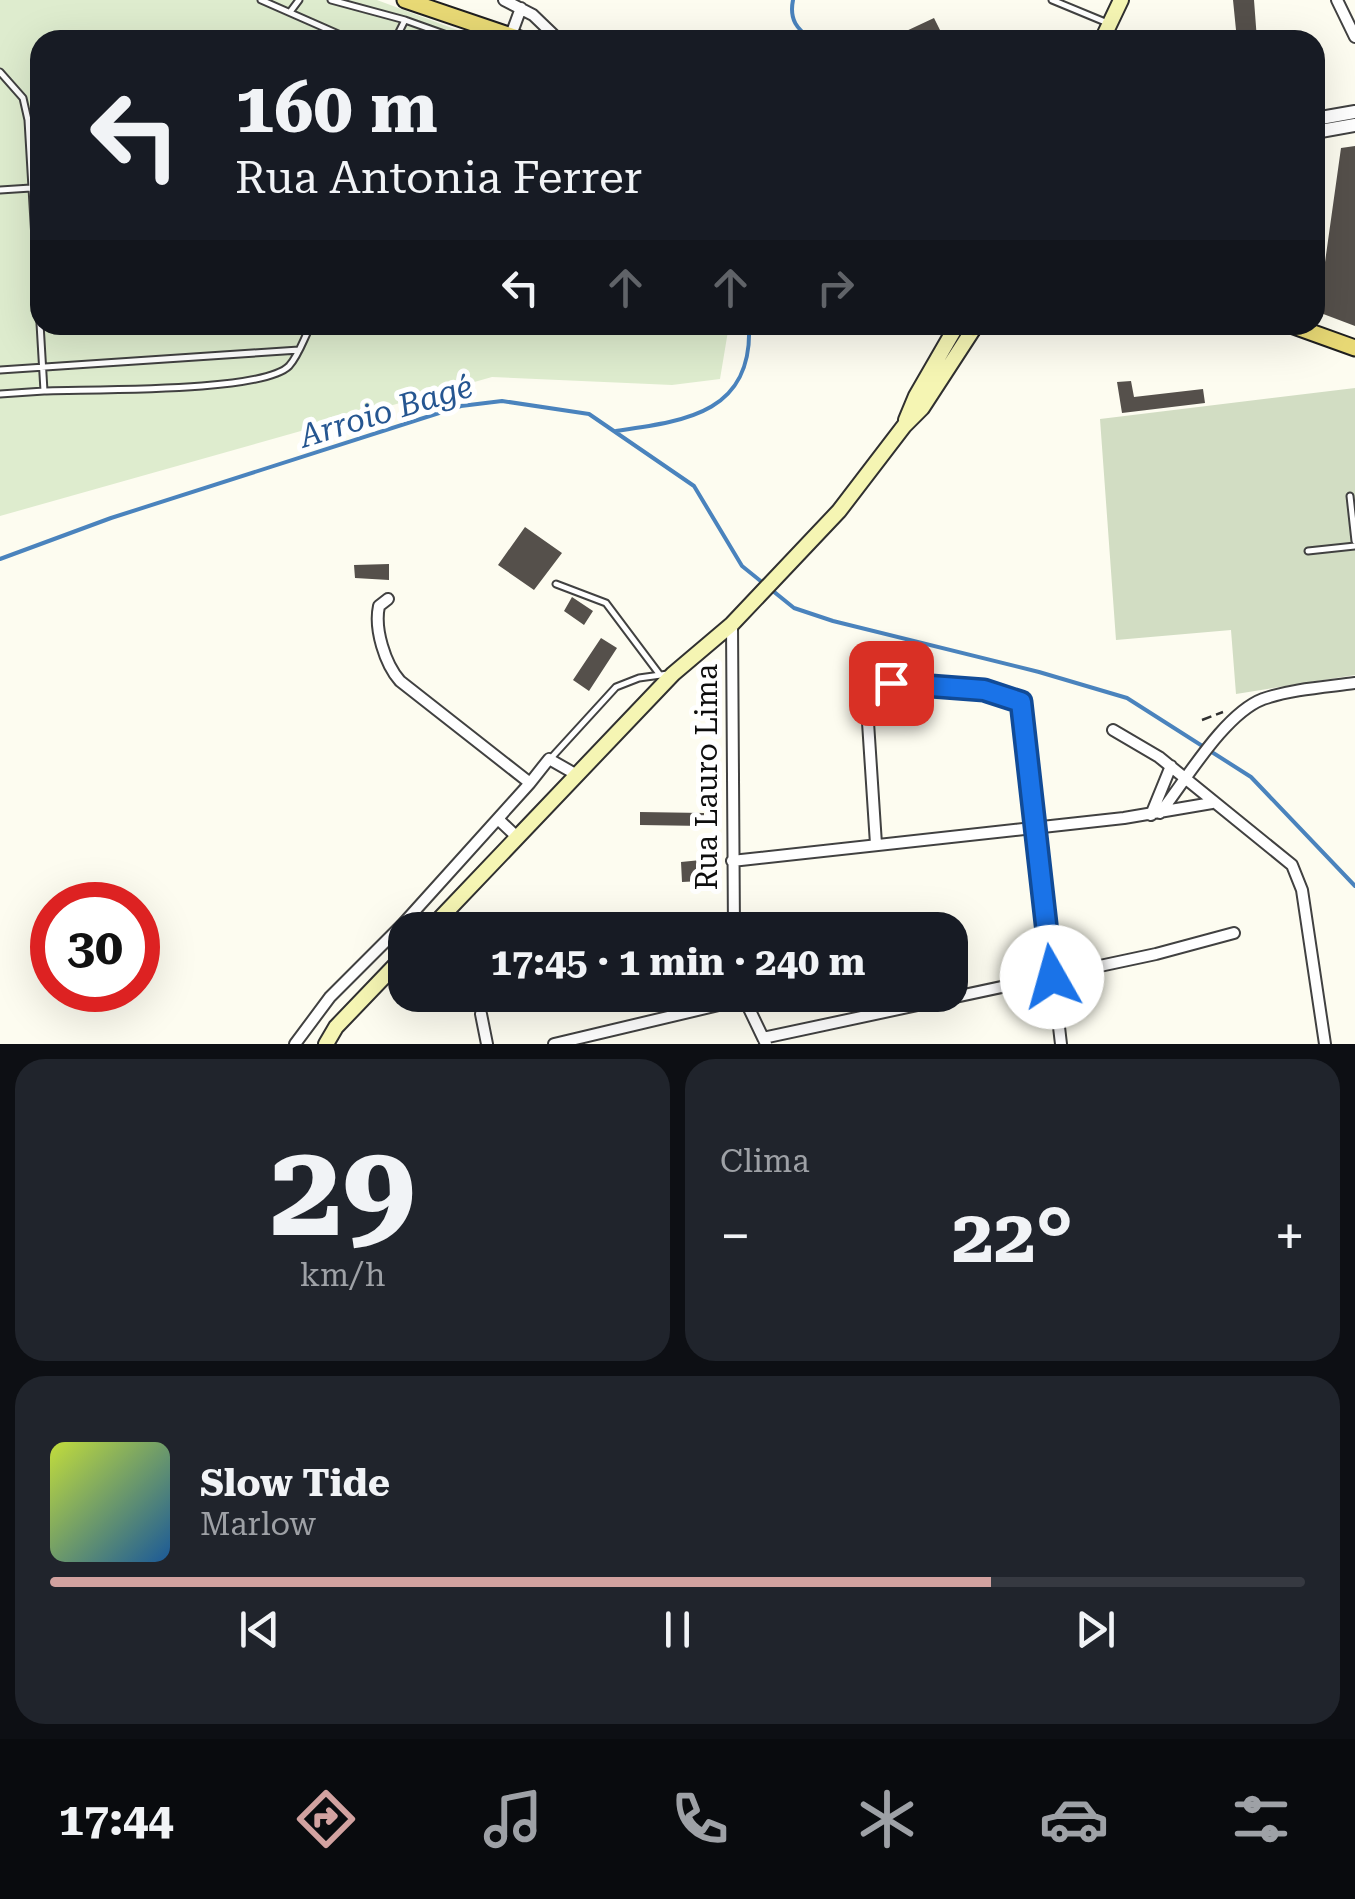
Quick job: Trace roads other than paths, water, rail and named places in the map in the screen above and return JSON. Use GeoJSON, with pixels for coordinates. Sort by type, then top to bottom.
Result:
{"type":"FeatureCollection","features":[{"type":"Feature","properties":{"kind":"main road"},"geometry":{"type":"LineString","coordinates":[[405,0],[493,30]]}},
{"type":"Feature","properties":{"kind":"main road"},"geometry":{"type":"LineString","coordinates":[[1107,30],[1121,0]]}},
{"type":"Feature","properties":{"kind":"main road"},"geometry":{"type":"LineString","coordinates":[[904,426],[916,396],[951,335]]}},
{"type":"Feature","properties":{"kind":"main road"},"geometry":{"type":"LineString","coordinates":[[446,912],[667,674],[736,619],[839,511],[922,408],[969,335]]}},
{"type":"Feature","properties":{"kind":"main road"},"geometry":{"type":"LineString","coordinates":[[1319,335],[1355,348]]}},
{"type":"Feature","properties":{"kind":"main road"},"geometry":{"type":"LineString","coordinates":[[326,1044],[336,1027],[388,972]]}},
{"type":"Feature","properties":{"kind":"street"},"geometry":{"type":"LineString","coordinates":[[504,0],[552,30]]}},
{"type":"Feature","properties":{"kind":"street"},"geometry":{"type":"LineString","coordinates":[[1337,0],[1355,36]]}},
{"type":"Feature","properties":{"kind":"street"},"geometry":{"type":"LineString","coordinates":[[518,30],[521,8]]}},
{"type":"Feature","properties":{"kind":"street"},"geometry":{"type":"LineString","coordinates":[[1325,117],[1355,112]]}},
{"type":"Feature","properties":{"kind":"street"},"geometry":{"type":"LineString","coordinates":[[1325,130],[1355,125]]}},
{"type":"Feature","properties":{"kind":"street"},"geometry":{"type":"LineString","coordinates":[[388,599],[379,606],[377,623],[391,671],[530,783]]}},
{"type":"Feature","properties":{"kind":"street","name":"Rua Lauro Lima"},"geometry":{"type":"LineString","coordinates":[[733,912],[736,619]]}},
{"type":"Feature","properties":{"kind":"street"},"geometry":{"type":"LineString","coordinates":[[1156,814],[1240,714],[1264,699],[1355,683]]}},
{"type":"Feature","properties":{"kind":"street"},"geometry":{"type":"LineString","coordinates":[[876,844],[867,707],[870,693],[878,685],[984,690],[1021,702],[1061,1044]]}},
{"type":"Feature","properties":{"kind":"street"},"geometry":{"type":"LineString","coordinates":[[1114,730],[1171,766],[1292,865],[1302,890],[1325,1044]]}},
{"type":"Feature","properties":{"kind":"street"},"geometry":{"type":"LineString","coordinates":[[295,1044],[330,998],[550,759],[577,775]]}},
{"type":"Feature","properties":{"kind":"street"},"geometry":{"type":"LineString","coordinates":[[1156,814],[1171,766]]}},
{"type":"Feature","properties":{"kind":"street"},"geometry":{"type":"LineString","coordinates":[[732,861],[1156,814],[1212,803]]}},
{"type":"Feature","properties":{"kind":"street"},"geometry":{"type":"LineString","coordinates":[[498,819],[517,838]]}},
{"type":"Feature","properties":{"kind":"street"},"geometry":{"type":"LineString","coordinates":[[440,882],[456,902]]}},
{"type":"Feature","properties":{"kind":"street"},"geometry":{"type":"LineString","coordinates":[[750,1012],[764,1041],[1234,933]]}},
{"type":"Feature","properties":{"kind":"street"},"geometry":{"type":"LineString","coordinates":[[376,951],[388,964]]}},
{"type":"Feature","properties":{"kind":"street"},"geometry":{"type":"LineString","coordinates":[[554,1044],[683,1012]]}},
{"type":"Feature","properties":{"kind":"street"},"geometry":{"type":"LineString","coordinates":[[480,1014],[488,1044]]}},
{"type":"Feature","properties":{"kind":"lane"},"geometry":{"type":"LineString","coordinates":[[260,0],[330,30]]}},
{"type":"Feature","properties":{"kind":"lane"},"geometry":{"type":"LineString","coordinates":[[290,12],[300,0]]}},
{"type":"Feature","properties":{"kind":"lane"},"geometry":{"type":"LineString","coordinates":[[330,0],[433,30]]}},
{"type":"Feature","properties":{"kind":"lane"},"geometry":{"type":"LineString","coordinates":[[1052,0],[1110,24]]}},
{"type":"Feature","properties":{"kind":"lane"},"geometry":{"type":"LineString","coordinates":[[400,30],[405,20]]}},
{"type":"Feature","properties":{"kind":"lane"},"geometry":{"type":"LineString","coordinates":[[0,72],[23,98],[30,154]]}},
{"type":"Feature","properties":{"kind":"lane"},"geometry":{"type":"LineString","coordinates":[[0,190],[30,188]]}},
{"type":"Feature","properties":{"kind":"lane"},"geometry":{"type":"LineString","coordinates":[[39,335],[44,391]]}},
{"type":"Feature","properties":{"kind":"lane"},"geometry":{"type":"LineString","coordinates":[[0,394],[135,391],[264,377],[290,365],[306,335]]}},
{"type":"Feature","properties":{"kind":"lane"},"geometry":{"type":"LineString","coordinates":[[0,370],[299,350]]}},
{"type":"Feature","properties":{"kind":"lane"},"geometry":{"type":"LineString","coordinates":[[1308,551],[1355,544],[1350,496]]}},
{"type":"Feature","properties":{"kind":"lane"},"geometry":{"type":"LineString","coordinates":[[556,584],[606,602],[667,674]]}},
{"type":"Feature","properties":{"kind":"lane"},"geometry":{"type":"LineString","coordinates":[[550,759],[616,687],[639,678],[667,674]]}},
{"type":"Feature","properties":{"kind":"waterway"},"geometry":{"type":"LineString","coordinates":[[793,0],[792,13],[800,30]]}},
{"type":"Feature","properties":{"kind":"waterway"},"geometry":{"type":"LineString","coordinates":[[616,431],[690,416],[727,395],[740,377],[748,335]]}},
{"type":"Feature","properties":{"kind":"waterway","name":"Arroio Bagé"},"geometry":{"type":"LineString","coordinates":[[0,559],[111,518],[461,406],[502,401],[589,414],[694,486],[742,566],[794,608],[1127,698],[1251,777],[1355,886]]}}]}
